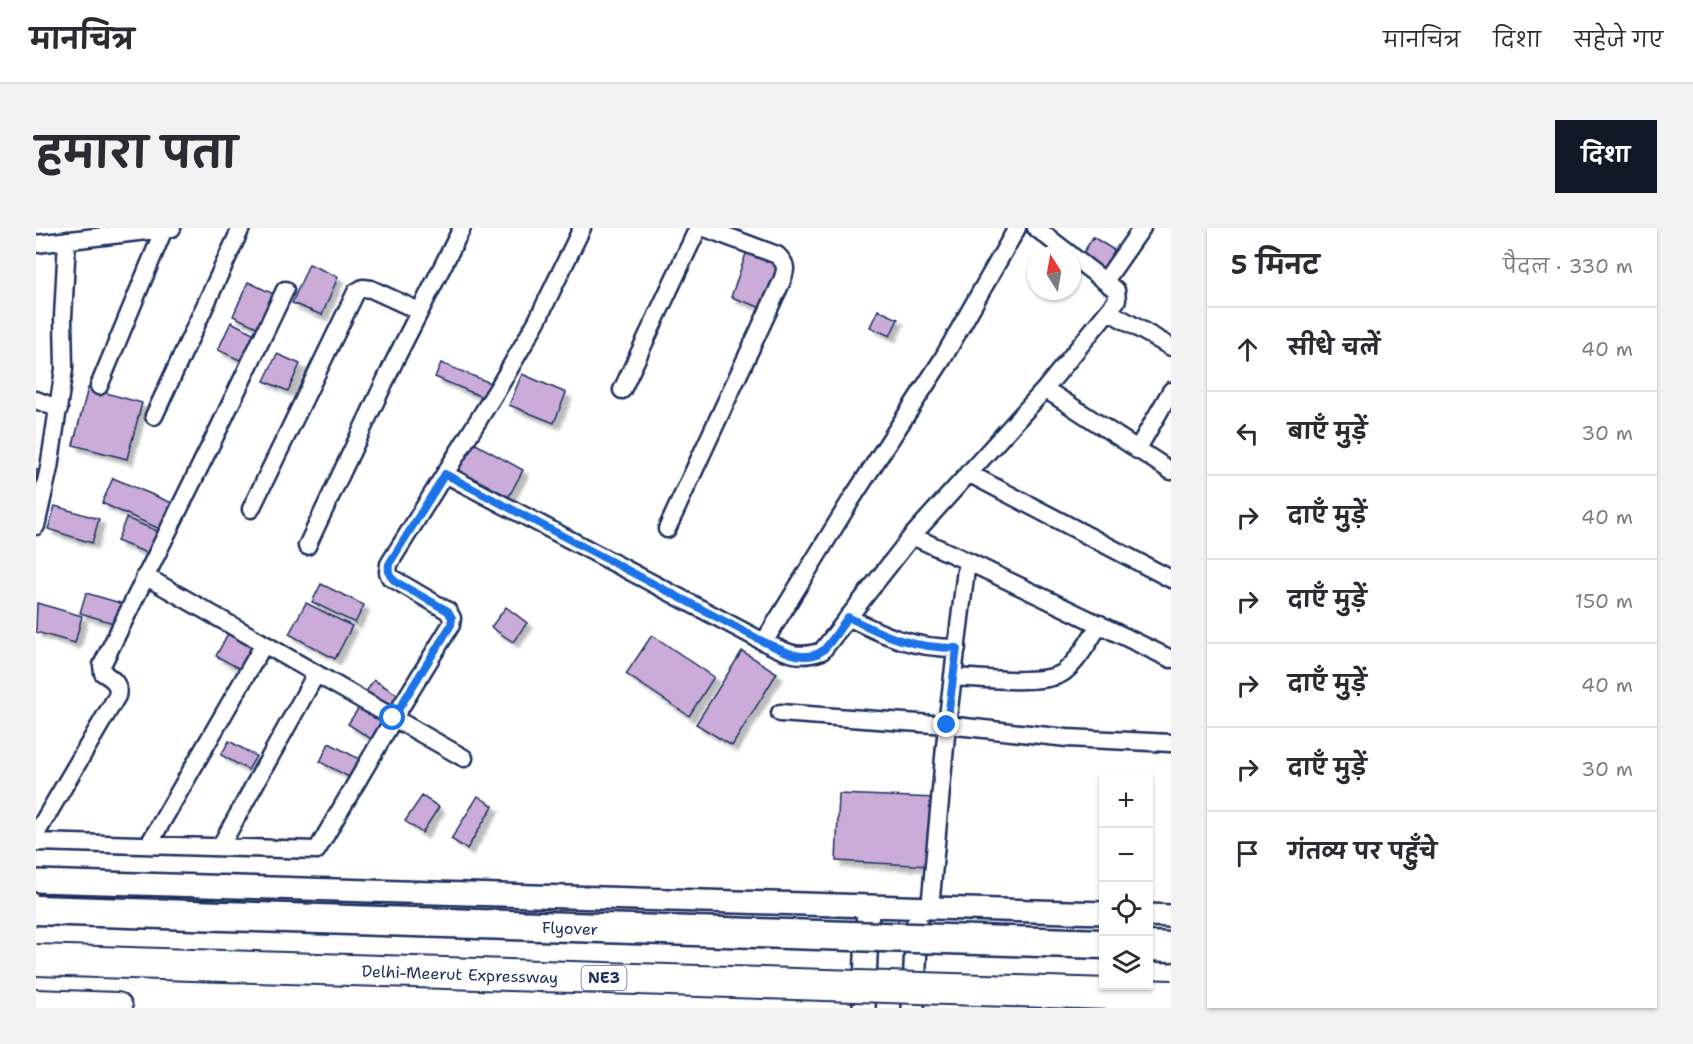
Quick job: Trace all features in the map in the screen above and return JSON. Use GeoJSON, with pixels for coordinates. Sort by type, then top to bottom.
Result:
{"type":"FeatureCollection","features":[{"type":"Feature","properties":{"kind":"highway","name":"Flyover"},"geometry":{"type":"LineString","coordinates":[[36,910],[1099,944]]}},
{"type":"Feature","properties":{"kind":"highway"},"geometry":{"type":"LineString","coordinates":[[1153,946],[1171,947]]}},
{"type":"Feature","properties":{"kind":"highway","name":"Delhi-Meerut Expressway"},"geometry":{"type":"LineString","coordinates":[[36,960],[1171,996]]}},
{"type":"Feature","properties":{"kind":"highway"},"geometry":{"type":"LineString","coordinates":[[36,1005],[117,1008]]}},
{"type":"Feature","properties":{"kind":"street"},"geometry":{"type":"LineString","coordinates":[[36,244],[174,228]]}},
{"type":"Feature","properties":{"kind":"street"},"geometry":{"type":"LineString","coordinates":[[154,416],[241,228]]}},
{"type":"Feature","properties":{"kind":"street"},"geometry":{"type":"LineString","coordinates":[[307,546],[419,311],[462,228]]}},
{"type":"Feature","properties":{"kind":"street"},"geometry":{"type":"LineString","coordinates":[[36,842],[317,850],[393,718],[451,625],[452,618],[448,611],[390,577],[389,564],[537,321],[582,228]]}},
{"type":"Feature","properties":{"kind":"street"},"geometry":{"type":"LineString","coordinates":[[622,390],[698,228]]}},
{"type":"Feature","properties":{"kind":"street"},"geometry":{"type":"LineString","coordinates":[[667,529],[785,270],[784,261],[777,255],[705,228]]}},
{"type":"Feature","properties":{"kind":"street"},"geometry":{"type":"LineString","coordinates":[[764,642],[851,500],[942,360],[1017,228]]}},
{"type":"Feature","properties":{"kind":"street"},"geometry":{"type":"LineString","coordinates":[[1036,228],[1060,246]]}},
{"type":"Feature","properties":{"kind":"street"},"geometry":{"type":"LineString","coordinates":[[1105,281],[1142,228]]}},
{"type":"Feature","properties":{"kind":"street"},"geometry":{"type":"LineString","coordinates":[[99,386],[164,229]]}},
{"type":"Feature","properties":{"kind":"street"},"geometry":{"type":"LineString","coordinates":[[36,526],[43,465],[59,409],[64,369],[63,318],[67,240]]}},
{"type":"Feature","properties":{"kind":"street"},"geometry":{"type":"LineString","coordinates":[[445,474],[764,642],[794,655],[808,656],[822,651],[912,537],[1045,389],[1108,311],[1118,296],[1116,290],[1081,262]]}},
{"type":"Feature","properties":{"kind":"street"},"geometry":{"type":"LineString","coordinates":[[251,509],[356,292],[363,288],[371,289],[419,311]]}},
{"type":"Feature","properties":{"kind":"street"},"geometry":{"type":"LineString","coordinates":[[36,834],[117,696],[116,683],[103,673],[102,665],[285,290]]}},
{"type":"Feature","properties":{"kind":"street"},"geometry":{"type":"LineString","coordinates":[[1108,311],[1171,347]]}},
{"type":"Feature","properties":{"kind":"street"},"geometry":{"type":"LineString","coordinates":[[1045,389],[1171,471]]}},
{"type":"Feature","properties":{"kind":"street"},"geometry":{"type":"LineString","coordinates":[[1137,450],[1171,391]]}},
{"type":"Feature","properties":{"kind":"street"},"geometry":{"type":"LineString","coordinates":[[36,400],[59,409]]}},
{"type":"Feature","properties":{"kind":"street"},"geometry":{"type":"LineString","coordinates":[[968,473],[1171,579]]}},
{"type":"Feature","properties":{"kind":"street"},"geometry":{"type":"LineString","coordinates":[[912,537],[1171,658]]}},
{"type":"Feature","properties":{"kind":"street"},"geometry":{"type":"LineString","coordinates":[[914,1008],[924,908],[967,561]]}},
{"type":"Feature","properties":{"kind":"street"},"geometry":{"type":"LineString","coordinates":[[145,576],[464,758]]}},
{"type":"Feature","properties":{"kind":"street"},"geometry":{"type":"LineString","coordinates":[[848,617],[883,635],[913,644],[931,648],[957,648]]}},
{"type":"Feature","properties":{"kind":"street"},"geometry":{"type":"LineString","coordinates":[[954,677],[1032,680],[1061,674],[1076,661],[1100,624]]}},
{"type":"Feature","properties":{"kind":"street"},"geometry":{"type":"LineString","coordinates":[[149,844],[264,644]]}},
{"type":"Feature","properties":{"kind":"street"},"geometry":{"type":"LineString","coordinates":[[220,847],[316,674]]}},
{"type":"Feature","properties":{"kind":"street"},"geometry":{"type":"LineString","coordinates":[[780,713],[947,725],[1067,738],[1171,743]]}},
{"type":"Feature","properties":{"kind":"street"},"geometry":{"type":"LineString","coordinates":[[36,881],[1099,914]]}},
{"type":"Feature","properties":{"kind":"street"},"geometry":{"type":"LineString","coordinates":[[864,1008],[868,906]]}},
{"type":"Feature","properties":{"kind":"street"},"geometry":{"type":"LineString","coordinates":[[1153,915],[1171,916]]}},
{"type":"Feature","properties":{"kind":"building"},"geometry":{"type":"Polygon","coordinates":[[[1093,237],[1117,252],[1104,273],[1081,259],[1093,237]]]}},
{"type":"Feature","properties":{"kind":"building"},"geometry":{"type":"Polygon","coordinates":[[[747,251],[780,262],[765,309],[731,297],[747,251]]]}},
{"type":"Feature","properties":{"kind":"building"},"geometry":{"type":"Polygon","coordinates":[[[309,264],[338,277],[322,315],[292,303],[309,264]]]}},
{"type":"Feature","properties":{"kind":"building"},"geometry":{"type":"Polygon","coordinates":[[[248,282],[276,295],[261,329],[233,316],[248,282]]]}},
{"type":"Feature","properties":{"kind":"building"},"geometry":{"type":"Polygon","coordinates":[[[878,310],[898,319],[890,336],[870,327],[878,310]]]}},
{"type":"Feature","properties":{"kind":"building"},"geometry":{"type":"Polygon","coordinates":[[[231,322],[257,335],[244,362],[218,350],[231,322]]]}},
{"type":"Feature","properties":{"kind":"building"},"geometry":{"type":"Polygon","coordinates":[[[277,354],[300,364],[288,391],[264,381],[277,354]]]}},
{"type":"Feature","properties":{"kind":"building"},"geometry":{"type":"Polygon","coordinates":[[[441,363],[493,384],[487,399],[435,377],[441,363]]]}},
{"type":"Feature","properties":{"kind":"building"},"geometry":{"type":"Polygon","coordinates":[[[522,374],[566,393],[554,423],[509,405],[522,374]]]}},
{"type":"Feature","properties":{"kind":"building"},"geometry":{"type":"Polygon","coordinates":[[[88,388],[142,403],[127,459],[73,445],[88,388]]]}},
{"type":"Feature","properties":{"kind":"building"},"geometry":{"type":"Polygon","coordinates":[[[472,442],[523,470],[507,500],[456,472],[472,442]]]}},
{"type":"Feature","properties":{"kind":"building"},"geometry":{"type":"Polygon","coordinates":[[[36,469],[46,473],[36,500],[36,469]]]}},
{"type":"Feature","properties":{"kind":"building"},"geometry":{"type":"Polygon","coordinates":[[[113,478],[172,503],[160,529],[102,503],[113,478]]]}},
{"type":"Feature","properties":{"kind":"building"},"geometry":{"type":"Polygon","coordinates":[[[55,506],[99,519],[92,543],[48,529],[55,506]]]}},
{"type":"Feature","properties":{"kind":"building"},"geometry":{"type":"Polygon","coordinates":[[[126,518],[162,533],[152,555],[117,541],[126,518]]]}},
{"type":"Feature","properties":{"kind":"building"},"geometry":{"type":"Polygon","coordinates":[[[321,584],[364,605],[355,623],[312,602],[321,584]]]}},
{"type":"Feature","properties":{"kind":"building"},"geometry":{"type":"Polygon","coordinates":[[[86,593],[127,605],[120,625],[80,613],[86,593]]]}},
{"type":"Feature","properties":{"kind":"building"},"geometry":{"type":"Polygon","coordinates":[[[37,603],[82,616],[75,643],[36,632],[37,603]]]}},
{"type":"Feature","properties":{"kind":"building"},"geometry":{"type":"Polygon","coordinates":[[[306,603],[352,626],[335,659],[289,634],[306,603]]]}},
{"type":"Feature","properties":{"kind":"building"},"geometry":{"type":"Polygon","coordinates":[[[506,607],[527,623],[513,642],[491,627],[506,607]]]}},
{"type":"Feature","properties":{"kind":"building"},"geometry":{"type":"Polygon","coordinates":[[[230,630],[258,646],[244,671],[216,656],[230,630]]]}},
{"type":"Feature","properties":{"kind":"building"},"geometry":{"type":"Polygon","coordinates":[[[652,635],[714,677],[689,716],[626,674],[652,635]]]}},
{"type":"Feature","properties":{"kind":"building"},"geometry":{"type":"Polygon","coordinates":[[[742,651],[777,673],[732,746],[696,724],[742,651]]]}},
{"type":"Feature","properties":{"kind":"building"},"geometry":{"type":"Polygon","coordinates":[[[374,680],[403,698],[392,715],[363,696],[374,680]]]}},
{"type":"Feature","properties":{"kind":"building"},"geometry":{"type":"Polygon","coordinates":[[[360,706],[384,722],[371,739],[348,724],[360,706]]]}},
{"type":"Feature","properties":{"kind":"building"},"geometry":{"type":"Polygon","coordinates":[[[229,741],[256,756],[248,770],[221,755],[229,741]]]}},
{"type":"Feature","properties":{"kind":"building"},"geometry":{"type":"Polygon","coordinates":[[[329,743],[361,760],[351,778],[320,762],[329,743]]]}},
{"type":"Feature","properties":{"kind":"building"},"geometry":{"type":"Polygon","coordinates":[[[839,794],[935,798],[932,866],[836,861],[839,794]]]}},
{"type":"Feature","properties":{"kind":"building"},"geometry":{"type":"Polygon","coordinates":[[[422,796],[439,807],[422,833],[405,821],[422,796]]]}},
{"type":"Feature","properties":{"kind":"building"},"geometry":{"type":"Polygon","coordinates":[[[478,796],[493,806],[467,849],[451,839],[478,796]]]}},
{"type":"Feature","properties":{"kind":"route"},"geometry":{"type":"LineString","coordinates":[[393,718],[451,625],[452,618],[448,611],[396,582],[388,572],[389,564],[445,474],[764,642],[794,655],[808,656],[822,651],[848,617],[883,635],[913,644],[931,648],[957,648],[947,725]]}}]}
